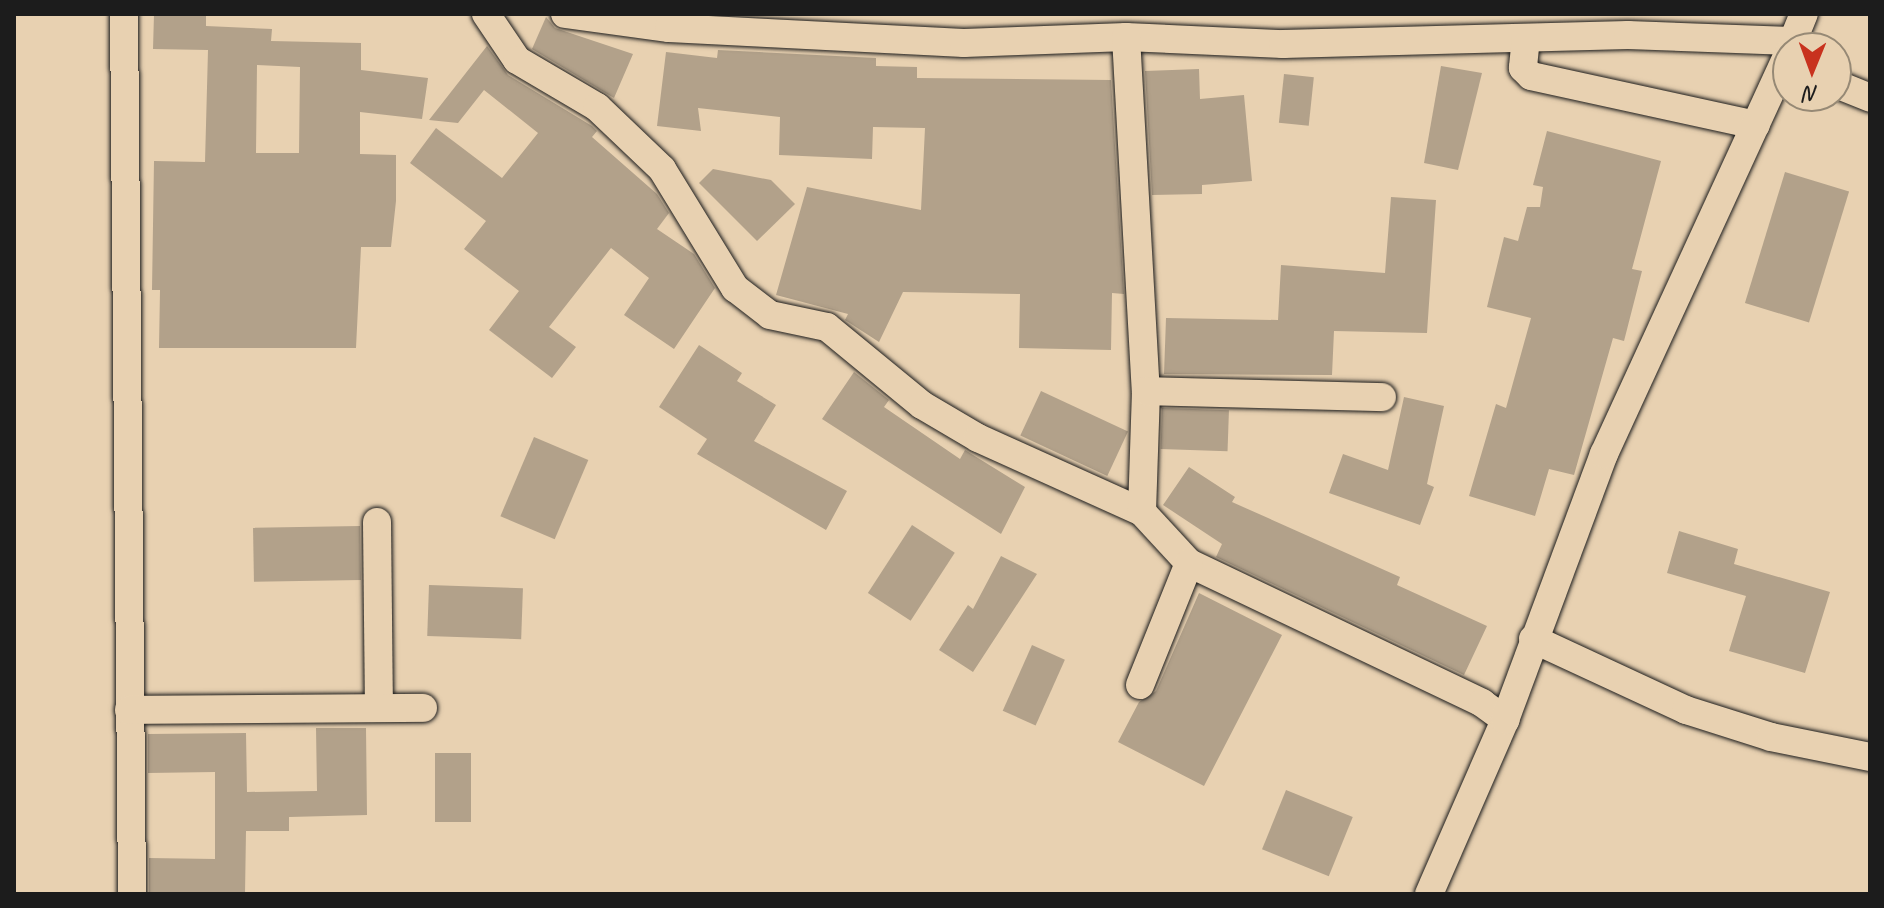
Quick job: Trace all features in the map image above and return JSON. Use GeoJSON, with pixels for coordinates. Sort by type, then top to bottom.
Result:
{"type":"FeatureCollection","features":[{"type":"Feature","properties":{"kind":"street"},"geometry":{"type":"LineString","coordinates":[[124,14],[132,894]]}},
{"type":"Feature","properties":{"kind":"street"},"geometry":{"type":"LineString","coordinates":[[486,14],[517,60],[597,107],[662,169],[735,288],[770,315],[827,327],[922,405],[978,438],[1142,512],[1189,563],[1482,703],[1505,720]]}},
{"type":"Feature","properties":{"kind":"street"},"geometry":{"type":"LineString","coordinates":[[565,14],[669,28],[964,43],[1126,37],[1283,44],[1526,38],[1772,54]]}},
{"type":"Feature","properties":{"kind":"street"},"geometry":{"type":"LineString","coordinates":[[1126,37],[1146,391],[1142,512]]}},
{"type":"Feature","properties":{"kind":"street"},"geometry":{"type":"LineString","coordinates":[[1526,38],[1523,68],[1531,76],[1756,125]]}},
{"type":"Feature","properties":{"kind":"street"},"geometry":{"type":"LineString","coordinates":[[1429,894],[1505,720],[1604,454],[1772,90]]}},
{"type":"Feature","properties":{"kind":"street"},"geometry":{"type":"LineString","coordinates":[[1146,391],[1382,397]]}},
{"type":"Feature","properties":{"kind":"street"},"geometry":{"type":"LineString","coordinates":[[377,522],[379,706]]}},
{"type":"Feature","properties":{"kind":"street"},"geometry":{"type":"LineString","coordinates":[[1140,685],[1189,563]]}},
{"type":"Feature","properties":{"kind":"street"},"geometry":{"type":"LineString","coordinates":[[1533,639],[1686,710],[1771,737],[1870,757]]}},
{"type":"Feature","properties":{"kind":"street"},"geometry":{"type":"LineString","coordinates":[[129,710],[423,708]]}},
{"type":"Feature","properties":{"kind":"building"},"geometry":{"type":"Polygon","coordinates":[[[154,14],[206,14],[206,26],[272,29],[271,41],[361,43],[361,70],[428,78],[422,119],[360,112],[360,154],[396,155],[396,201],[391,247],[361,247],[356,348],[159,348],[160,290],[152,290],[154,161],[205,162],[208,50],[153,49],[154,14]],[[257,65],[256,153],[299,153],[300,67],[257,65]]]}},
{"type":"Feature","properties":{"kind":"building"},"geometry":{"type":"Polygon","coordinates":[[[546,17],[555,28],[633,54],[614,98],[532,49],[546,17]]]}},
{"type":"Feature","properties":{"kind":"building"},"geometry":{"type":"Polygon","coordinates":[[[487,46],[508,75],[592,126],[597,131],[592,137],[657,194],[669,213],[657,229],[694,254],[715,288],[674,349],[624,315],[649,278],[611,248],[549,327],[576,347],[552,378],[489,330],[519,291],[464,249],[486,221],[410,163],[436,128],[502,178],[538,133],[484,90],[458,123],[429,120],[487,46]]]}},
{"type":"Feature","properties":{"kind":"building"},"geometry":{"type":"Polygon","coordinates":[[[718,50],[876,58],[876,66],[917,67],[917,78],[1111,80],[1124,294],[1112,293],[1111,350],[1019,348],[1020,294],[903,292],[879,342],[845,320],[848,314],[776,295],[807,187],[921,210],[925,128],[873,127],[872,159],[779,155],[780,117],[698,108],[701,131],[657,126],[666,52],[717,58],[718,50]]]}},
{"type":"Feature","properties":{"kind":"building"},"geometry":{"type":"Polygon","coordinates":[[[1441,66],[1482,73],[1458,170],[1424,163],[1441,66]]]}},
{"type":"Feature","properties":{"kind":"building"},"geometry":{"type":"Polygon","coordinates":[[[1199,69],[1200,99],[1244,95],[1252,181],[1202,185],[1202,194],[1152,195],[1145,71],[1199,69]]]}},
{"type":"Feature","properties":{"kind":"building"},"geometry":{"type":"Polygon","coordinates":[[[1284,74],[1314,77],[1309,126],[1279,123],[1284,74]]]}},
{"type":"Feature","properties":{"kind":"building"},"geometry":{"type":"Polygon","coordinates":[[[1547,131],[1661,161],[1632,269],[1642,271],[1624,341],[1613,338],[1574,475],[1549,469],[1535,516],[1469,496],[1496,404],[1506,408],[1531,318],[1487,307],[1504,237],[1518,241],[1527,207],[1540,207],[1543,187],[1533,185],[1547,131]]]}},
{"type":"Feature","properties":{"kind":"building"},"geometry":{"type":"Polygon","coordinates":[[[713,169],[771,180],[795,204],[757,241],[699,183],[713,169]]]}},
{"type":"Feature","properties":{"kind":"building"},"geometry":{"type":"Polygon","coordinates":[[[1785,172],[1849,192],[1809,323],[1745,303],[1785,172]]]}},
{"type":"Feature","properties":{"kind":"building"},"geometry":{"type":"Polygon","coordinates":[[[1391,197],[1436,200],[1427,333],[1334,331],[1332,375],[1164,374],[1166,318],[1278,320],[1281,265],[1385,273],[1391,197]]]}},
{"type":"Feature","properties":{"kind":"building"},"geometry":{"type":"Polygon","coordinates":[[[699,345],[742,373],[737,381],[776,405],[754,441],[847,491],[826,530],[697,454],[707,439],[659,407],[699,345]]]}},
{"type":"Feature","properties":{"kind":"building"},"geometry":{"type":"Polygon","coordinates":[[[854,372],[889,400],[884,407],[960,459],[965,450],[1025,487],[1001,534],[822,419],[854,372]]]}},
{"type":"Feature","properties":{"kind":"building"},"geometry":{"type":"Polygon","coordinates":[[[1041,391],[1128,432],[1107,476],[1020,435],[1041,391]]]}},
{"type":"Feature","properties":{"kind":"building"},"geometry":{"type":"Polygon","coordinates":[[[1404,397],[1444,406],[1427,484],[1434,487],[1420,525],[1329,493],[1343,454],[1388,470],[1404,397]]]}},
{"type":"Feature","properties":{"kind":"building"},"geometry":{"type":"Polygon","coordinates":[[[1162,408],[1229,410],[1228,451],[1161,449],[1162,408]]]}},
{"type":"Feature","properties":{"kind":"building"},"geometry":{"type":"Polygon","coordinates":[[[534,437],[588,460],[555,539],[500,516],[534,437]]]}},
{"type":"Feature","properties":{"kind":"building"},"geometry":{"type":"Polygon","coordinates":[[[1189,467],[1235,497],[1232,502],[1400,577],[1397,585],[1487,626],[1464,675],[1216,557],[1222,544],[1163,505],[1189,467]]]}},
{"type":"Feature","properties":{"kind":"building"},"geometry":{"type":"Polygon","coordinates":[[[912,525],[955,553],[911,621],[868,593],[912,525]]]}},
{"type":"Feature","properties":{"kind":"building"},"geometry":{"type":"Polygon","coordinates":[[[360,526],[361,580],[254,582],[253,528],[360,526]]]}},
{"type":"Feature","properties":{"kind":"building"},"geometry":{"type":"Polygon","coordinates":[[[1679,531],[1738,549],[1734,564],[1830,592],[1805,673],[1729,651],[1746,596],[1667,573],[1679,531]]]}},
{"type":"Feature","properties":{"kind":"building"},"geometry":{"type":"Polygon","coordinates":[[[1001,556],[1037,574],[973,672],[939,650],[968,605],[973,609],[1001,556]]]}},
{"type":"Feature","properties":{"kind":"building"},"geometry":{"type":"Polygon","coordinates":[[[429,585],[523,588],[521,639],[427,636],[429,585]]]}},
{"type":"Feature","properties":{"kind":"building"},"geometry":{"type":"Polygon","coordinates":[[[1199,593],[1282,635],[1204,786],[1118,742],[1139,702],[1156,691],[1199,593]]]}},
{"type":"Feature","properties":{"kind":"building"},"geometry":{"type":"Polygon","coordinates":[[[1032,645],[1065,660],[1036,725],[1003,711],[1032,645]]]}},
{"type":"Feature","properties":{"kind":"building"},"geometry":{"type":"Polygon","coordinates":[[[316,728],[366,728],[367,815],[289,817],[289,831],[246,831],[245,894],[149,894],[149,858],[215,859],[215,772],[148,773],[148,734],[246,733],[247,792],[317,791],[316,728]]]}},
{"type":"Feature","properties":{"kind":"building"},"geometry":{"type":"Polygon","coordinates":[[[435,753],[471,753],[471,822],[435,822],[435,753]]]}},
{"type":"Feature","properties":{"kind":"building"},"geometry":{"type":"Polygon","coordinates":[[[1286,790],[1353,817],[1329,876],[1262,849],[1286,790]]]}}]}
